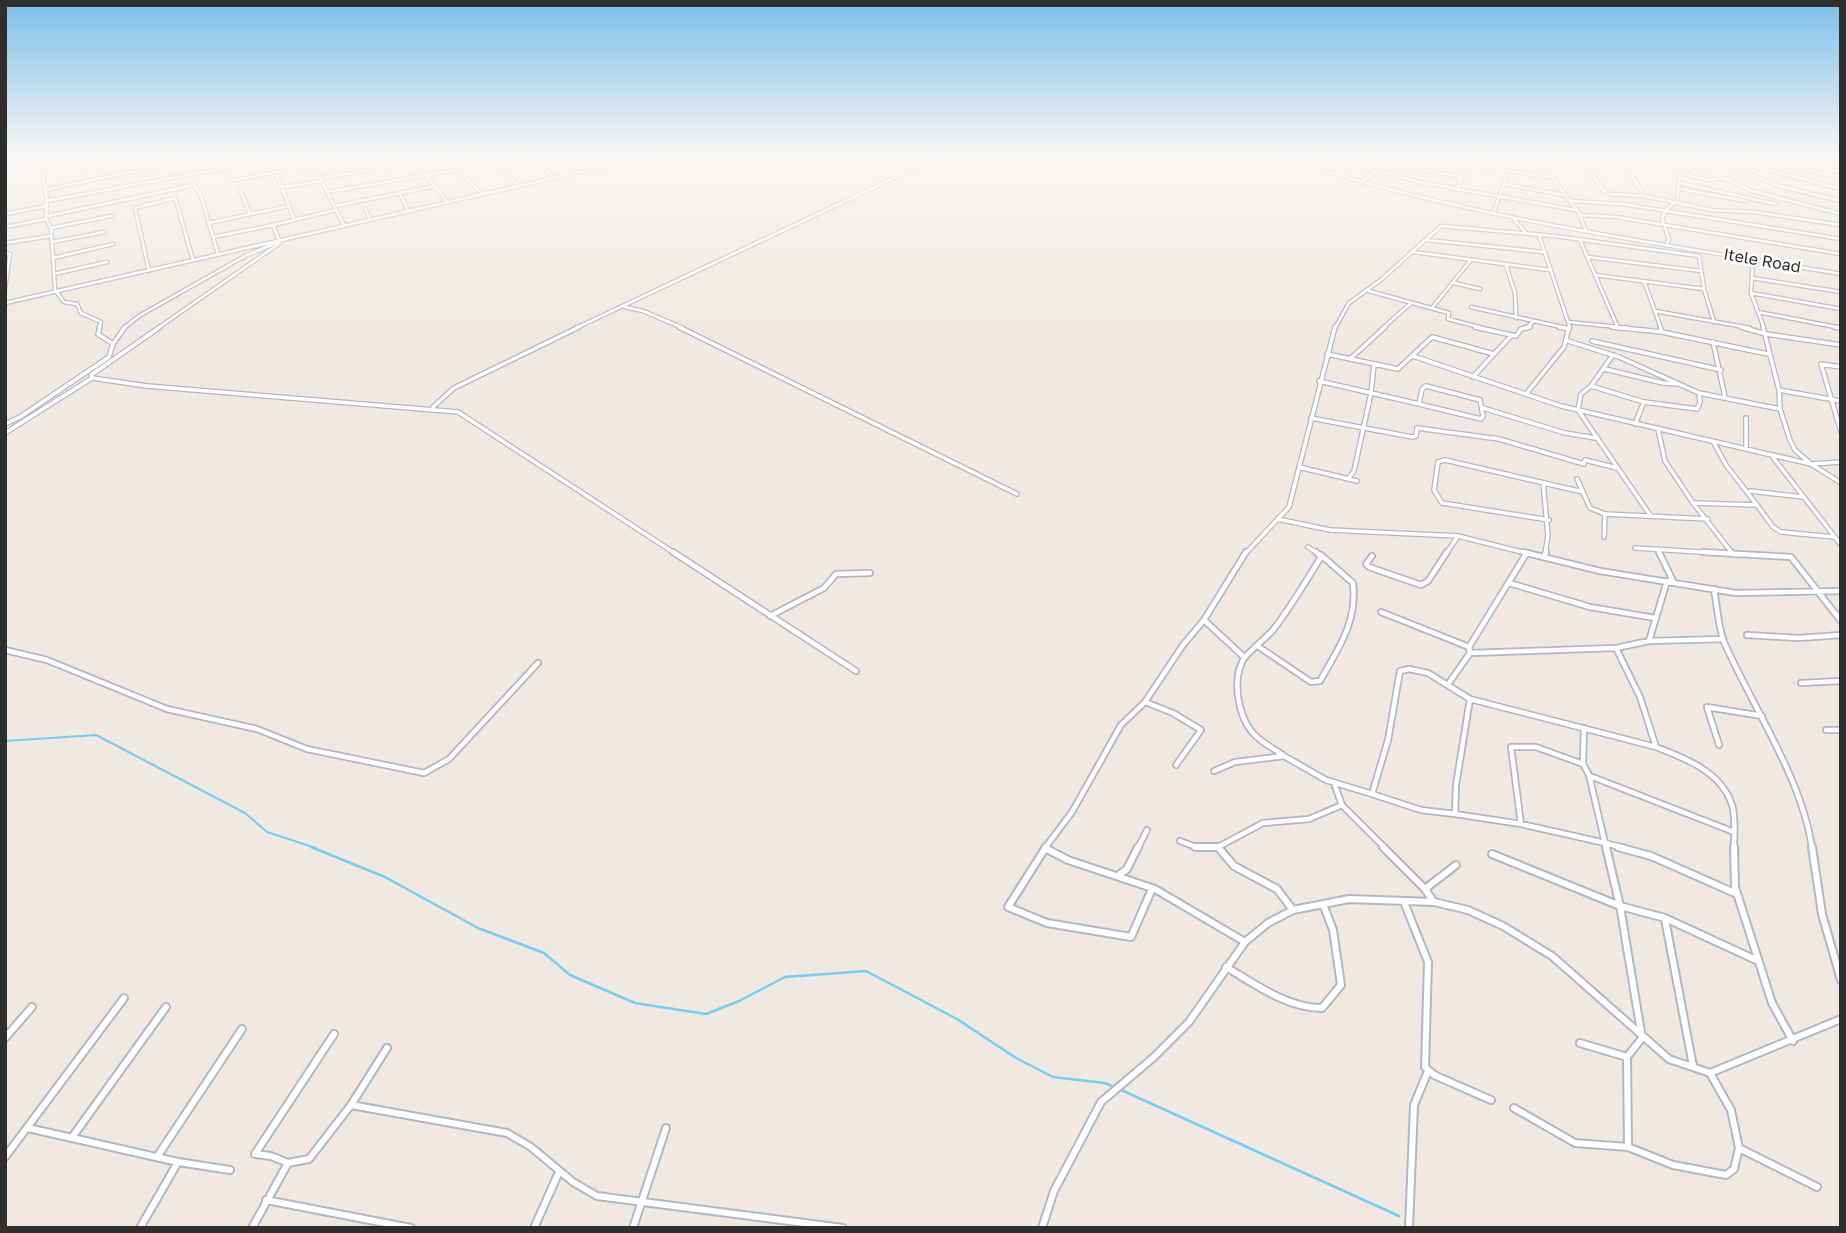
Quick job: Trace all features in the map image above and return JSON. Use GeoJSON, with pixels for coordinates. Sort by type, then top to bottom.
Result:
{"type":"FeatureCollection","features":[{"type":"Feature","properties":{"kind":"street"},"geometry":{"type":"LineString","coordinates":[[47,213],[51,228],[55,290],[64,302],[77,304],[80,313],[96,317],[101,322],[97,334],[113,344]]}},
{"type":"Feature","properties":{"kind":"street"},"geometry":{"type":"LineString","coordinates":[[5,227],[72,213]]}},
{"type":"Feature","properties":{"kind":"street"},"geometry":{"type":"LineString","coordinates":[[136,213],[149,271]]}},
{"type":"Feature","properties":{"kind":"street"},"geometry":{"type":"LineString","coordinates":[[179,213],[193,260]]}},
{"type":"Feature","properties":{"kind":"street"},"geometry":{"type":"LineString","coordinates":[[205,213],[218,254]]}},
{"type":"Feature","properties":{"kind":"street"},"geometry":{"type":"LineString","coordinates":[[208,223],[257,213]]}},
{"type":"Feature","properties":{"kind":"street"},"geometry":{"type":"LineString","coordinates":[[291,213],[294,220]]}},
{"type":"Feature","properties":{"kind":"street"},"geometry":{"type":"LineString","coordinates":[[213,237],[319,213]]}},
{"type":"Feature","properties":{"kind":"street"},"geometry":{"type":"LineString","coordinates":[[337,213],[344,225]]}},
{"type":"Feature","properties":{"kind":"street"},"geometry":{"type":"LineString","coordinates":[[367,213],[370,219]]}},
{"type":"Feature","properties":{"kind":"street"},"geometry":{"type":"LineString","coordinates":[[5,303],[401,213]]}},
{"type":"Feature","properties":{"kind":"street"},"geometry":{"type":"LineString","coordinates":[[432,408],[454,388],[821,213]]}},
{"type":"Feature","properties":{"kind":"street","name":"Itele Road"},"geometry":{"type":"LineString","coordinates":[[1486,213],[1841,274]]}},
{"type":"Feature","properties":{"kind":"street"},"geometry":{"type":"LineString","coordinates":[[1578,213],[1587,232]]}},
{"type":"Feature","properties":{"kind":"street"},"geometry":{"type":"LineString","coordinates":[[1664,213],[1662,218],[1669,240],[1667,243]]}},
{"type":"Feature","properties":{"kind":"street"},"geometry":{"type":"LineString","coordinates":[[1675,213],[1841,239]]}},
{"type":"Feature","properties":{"kind":"street"},"geometry":{"type":"LineString","coordinates":[[1758,213],[1841,225]]}},
{"type":"Feature","properties":{"kind":"street"},"geometry":{"type":"LineString","coordinates":[[1580,215],[1616,217],[1841,254]]}},
{"type":"Feature","properties":{"kind":"street"},"geometry":{"type":"LineString","coordinates":[[51,228],[111,216]]}},
{"type":"Feature","properties":{"kind":"street"},"geometry":{"type":"LineString","coordinates":[[1513,218],[1526,233]]}},
{"type":"Feature","properties":{"kind":"street"},"geometry":{"type":"LineString","coordinates":[[273,225],[279,240]]}},
{"type":"Feature","properties":{"kind":"street"},"geometry":{"type":"LineString","coordinates":[[1152,889],[1131,937],[1047,923],[1008,907],[1045,848],[1072,813],[1121,724],[1145,702],[1183,645],[1204,620],[1247,550],[1289,507],[1319,381],[1339,317],[1349,303],[1368,290],[1441,226],[1579,239],[1699,256]]}},
{"type":"Feature","properties":{"kind":"street"},"geometry":{"type":"LineString","coordinates":[[52,242],[104,232]]}},
{"type":"Feature","properties":{"kind":"street"},"geometry":{"type":"LineString","coordinates":[[1526,394],[1532,382],[1557,357],[1568,341],[1570,329],[1539,235]]}},
{"type":"Feature","properties":{"kind":"street"},"geometry":{"type":"LineString","coordinates":[[5,243],[51,236]]}},
{"type":"Feature","properties":{"kind":"street"},"geometry":{"type":"LineString","coordinates":[[92,378],[91,374],[288,238]]}},
{"type":"Feature","properties":{"kind":"street"},"geometry":{"type":"LineString","coordinates":[[1579,239],[1618,328]]}},
{"type":"Feature","properties":{"kind":"street"},"geometry":{"type":"LineString","coordinates":[[5,424],[33,409],[111,356],[113,344],[120,331],[139,316],[245,256],[279,240]]}},
{"type":"Feature","properties":{"kind":"street"},"geometry":{"type":"LineString","coordinates":[[1427,240],[1544,252]]}},
{"type":"Feature","properties":{"kind":"street"},"geometry":{"type":"LineString","coordinates":[[53,258],[113,244]]}},
{"type":"Feature","properties":{"kind":"street"},"geometry":{"type":"LineString","coordinates":[[1695,249],[1699,256],[1704,289],[1714,322]]}},
{"type":"Feature","properties":{"kind":"street"},"geometry":{"type":"LineString","coordinates":[[1413,252],[1550,270]]}},
{"type":"Feature","properties":{"kind":"street"},"geometry":{"type":"LineString","coordinates":[[5,253],[9,256],[5,289]]}},
{"type":"Feature","properties":{"kind":"street"},"geometry":{"type":"LineString","coordinates":[[1588,257],[1701,271]]}},
{"type":"Feature","properties":{"kind":"street"},"geometry":{"type":"LineString","coordinates":[[1752,259],[1751,293],[1766,334],[1779,390],[1780,410],[1790,440],[1795,450],[1811,464],[1841,483]]}},
{"type":"Feature","properties":{"kind":"street"},"geometry":{"type":"LineString","coordinates":[[1432,308],[1470,261]]}},
{"type":"Feature","properties":{"kind":"street"},"geometry":{"type":"LineString","coordinates":[[54,274],[107,262]]}},
{"type":"Feature","properties":{"kind":"street"},"geometry":{"type":"LineString","coordinates":[[1506,265],[1515,293],[1516,318]]}},
{"type":"Feature","properties":{"kind":"street"},"geometry":{"type":"LineString","coordinates":[[1595,275],[1704,289]]}},
{"type":"Feature","properties":{"kind":"street"},"geometry":{"type":"LineString","coordinates":[[1751,278],[1841,292]]}},
{"type":"Feature","properties":{"kind":"street"},"geometry":{"type":"LineString","coordinates":[[1644,281],[1647,296],[1662,332]]}},
{"type":"Feature","properties":{"kind":"street"},"geometry":{"type":"LineString","coordinates":[[1454,283],[1480,289]]}},
{"type":"Feature","properties":{"kind":"street"},"geometry":{"type":"LineString","coordinates":[[1368,290],[1451,314],[1448,319],[1454,322],[1516,336],[1521,329],[1530,328],[1533,322]]}},
{"type":"Feature","properties":{"kind":"street"},"geometry":{"type":"LineString","coordinates":[[1751,293],[1841,309]]}},
{"type":"Feature","properties":{"kind":"street"},"geometry":{"type":"LineString","coordinates":[[1350,359],[1411,303]]}},
{"type":"Feature","properties":{"kind":"street"},"geometry":{"type":"LineString","coordinates":[[624,306],[643,311],[701,336],[1017,494]]}},
{"type":"Feature","properties":{"kind":"street"},"geometry":{"type":"LineString","coordinates":[[1471,307],[1570,329]]}},
{"type":"Feature","properties":{"kind":"street"},"geometry":{"type":"LineString","coordinates":[[1655,311],[1766,334],[1841,345]]}},
{"type":"Feature","properties":{"kind":"street"},"geometry":{"type":"LineString","coordinates":[[1758,312],[1841,328]]}},
{"type":"Feature","properties":{"kind":"street"},"geometry":{"type":"LineString","coordinates":[[1569,322],[1662,332],[1769,355]]}},
{"type":"Feature","properties":{"kind":"street"},"geometry":{"type":"LineString","coordinates":[[1473,377],[1512,335]]}},
{"type":"Feature","properties":{"kind":"street"},"geometry":{"type":"LineString","coordinates":[[1328,354],[1398,369],[1429,337],[1494,354]]}},
{"type":"Feature","properties":{"kind":"street"},"geometry":{"type":"LineString","coordinates":[[1568,341],[1613,355],[1699,393],[1780,410]]}},
{"type":"Feature","properties":{"kind":"street"},"geometry":{"type":"LineString","coordinates":[[1592,341],[1721,370]]}},
{"type":"Feature","properties":{"kind":"street"},"geometry":{"type":"LineString","coordinates":[[1713,341],[1725,397]]}},
{"type":"Feature","properties":{"kind":"street"},"geometry":{"type":"LineString","coordinates":[[1596,439],[1578,410],[1581,394],[1591,386],[1613,355]]}},
{"type":"Feature","properties":{"kind":"street"},"geometry":{"type":"LineString","coordinates":[[1413,356],[1578,410],[1635,424],[1811,464],[1841,461]]}},
{"type":"Feature","properties":{"kind":"street"},"geometry":{"type":"LineString","coordinates":[[1349,479],[1354,471],[1371,393],[1374,364]]}},
{"type":"Feature","properties":{"kind":"street"},"geometry":{"type":"LineString","coordinates":[[1840,428],[1821,364],[1841,367]]}},
{"type":"Feature","properties":{"kind":"street"},"geometry":{"type":"LineString","coordinates":[[1604,369],[1658,382],[1679,384]]}},
{"type":"Feature","properties":{"kind":"street"},"geometry":{"type":"LineString","coordinates":[[1658,382],[1659,374]]}},
{"type":"Feature","properties":{"kind":"street"},"geometry":{"type":"LineString","coordinates":[[5,433],[92,378],[148,386],[432,408],[466,416],[856,671]]}},
{"type":"Feature","properties":{"kind":"street"},"geometry":{"type":"LineString","coordinates":[[1319,381],[1419,405],[1481,419],[1483,408],[1480,400],[1426,386],[1422,389],[1419,405]]}},
{"type":"Feature","properties":{"kind":"street"},"geometry":{"type":"LineString","coordinates":[[1591,386],[1645,402],[1697,409],[1700,402],[1699,393]]}},
{"type":"Feature","properties":{"kind":"street"},"geometry":{"type":"LineString","coordinates":[[1779,390],[1841,401]]}},
{"type":"Feature","properties":{"kind":"street"},"geometry":{"type":"LineString","coordinates":[[1635,424],[1645,402]]}},
{"type":"Feature","properties":{"kind":"street"},"geometry":{"type":"LineString","coordinates":[[1483,408],[1602,442],[1650,515]]}},
{"type":"Feature","properties":{"kind":"street"},"geometry":{"type":"LineString","coordinates":[[1311,418],[1412,437],[1416,436],[1417,428],[1499,439],[1584,464],[1584,460],[1617,468]]}},
{"type":"Feature","properties":{"kind":"street"},"geometry":{"type":"LineString","coordinates":[[1746,418],[1746,449]]}},
{"type":"Feature","properties":{"kind":"street"},"geometry":{"type":"LineString","coordinates":[[1658,429],[1665,461],[1693,503],[1734,554]]}},
{"type":"Feature","properties":{"kind":"street"},"geometry":{"type":"LineString","coordinates":[[1714,443],[1717,452],[1749,491],[1773,527],[1781,532],[1835,537]]}},
{"type":"Feature","properties":{"kind":"street"},"geometry":{"type":"LineString","coordinates":[[1772,455],[1841,545]]}},
{"type":"Feature","properties":{"kind":"street"},"geometry":{"type":"LineString","coordinates":[[1549,520],[1438,501],[1433,489],[1438,462],[1445,460],[1583,492]]}},
{"type":"Feature","properties":{"kind":"street"},"geometry":{"type":"LineString","coordinates":[[1298,467],[1357,481]]}},
{"type":"Feature","properties":{"kind":"street"},"geometry":{"type":"LineString","coordinates":[[1577,479],[1590,508],[1605,514],[1708,519]]}},
{"type":"Feature","properties":{"kind":"street"},"geometry":{"type":"LineString","coordinates":[[1544,483],[1543,501],[1549,520],[1547,557]]}},
{"type":"Feature","properties":{"kind":"street"},"geometry":{"type":"LineString","coordinates":[[1749,491],[1804,497]]}},
{"type":"Feature","properties":{"kind":"street"},"geometry":{"type":"LineString","coordinates":[[1693,503],[1757,505]]}},
{"type":"Feature","properties":{"kind":"street"},"geometry":{"type":"LineString","coordinates":[[1604,537],[1605,514]]}},
{"type":"Feature","properties":{"kind":"street"},"geometry":{"type":"LineString","coordinates":[[1277,519],[1330,530],[1458,536],[1600,571],[1756,595],[1841,591]]}},
{"type":"Feature","properties":{"kind":"street"},"geometry":{"type":"LineString","coordinates":[[1372,556],[1366,564],[1369,567],[1421,585],[1428,581],[1458,536]]}},
{"type":"Feature","properties":{"kind":"street"},"geometry":{"type":"LineString","coordinates":[[1259,647],[1311,682],[1320,681],[1351,625],[1356,608],[1353,583],[1308,547]]}},
{"type":"Feature","properties":{"kind":"street"},"geometry":{"type":"LineString","coordinates":[[1635,548],[1791,557],[1841,621]]}},
{"type":"Feature","properties":{"kind":"street"},"geometry":{"type":"LineString","coordinates":[[1658,549],[1673,581]]}},
{"type":"Feature","properties":{"kind":"street"},"geometry":{"type":"LineString","coordinates":[[1244,657],[1250,656],[1259,647],[1286,613],[1321,557],[1320,554]]}},
{"type":"Feature","properties":{"kind":"street"},"geometry":{"type":"LineString","coordinates":[[1449,683],[1470,653],[1469,647],[1527,554]]}},
{"type":"Feature","properties":{"kind":"street"},"geometry":{"type":"LineString","coordinates":[[769,616],[824,587],[836,574],[870,573]]}},
{"type":"Feature","properties":{"kind":"street"},"geometry":{"type":"LineString","coordinates":[[1649,641],[1667,581],[1673,581]]}},
{"type":"Feature","properties":{"kind":"street"},"geometry":{"type":"LineString","coordinates":[[1509,583],[1590,607],[1655,618]]}},
{"type":"Feature","properties":{"kind":"street"},"geometry":{"type":"LineString","coordinates":[[1714,589],[1723,639],[1763,716],[1809,826],[1822,914],[1841,980]]}},
{"type":"Feature","properties":{"kind":"street"},"geometry":{"type":"LineString","coordinates":[[1381,612],[1469,647]]}},
{"type":"Feature","properties":{"kind":"street"},"geometry":{"type":"LineString","coordinates":[[1204,620],[1244,657]]}},
{"type":"Feature","properties":{"kind":"street"},"geometry":{"type":"LineString","coordinates":[[1747,635],[1799,638],[1841,635]]}},
{"type":"Feature","properties":{"kind":"street"},"geometry":{"type":"LineString","coordinates":[[1470,653],[1616,648],[1649,641],[1723,639]]}},
{"type":"Feature","properties":{"kind":"street"},"geometry":{"type":"LineString","coordinates":[[1616,648],[1640,697],[1656,747]]}},
{"type":"Feature","properties":{"kind":"street"},"geometry":{"type":"LineString","coordinates":[[5,650],[47,660],[167,709],[257,729],[307,749],[424,773],[449,759],[538,663]]}},
{"type":"Feature","properties":{"kind":"street"},"geometry":{"type":"LineString","coordinates":[[1244,657],[1238,678],[1241,706],[1252,732],[1313,775],[1335,786],[1372,794],[1421,810],[1521,824],[1605,843],[1651,856],[1738,894]]}},
{"type":"Feature","properties":{"kind":"street"},"geometry":{"type":"LineString","coordinates":[[1372,794],[1388,740],[1400,671],[1414,669],[1449,683],[1471,699],[1656,747],[1688,760],[1723,785],[1734,807],[1734,873],[1738,894],[1756,960],[1772,1003],[1793,1041]]}},
{"type":"Feature","properties":{"kind":"street"},"geometry":{"type":"LineString","coordinates":[[1801,683],[1841,681]]}},
{"type":"Feature","properties":{"kind":"street"},"geometry":{"type":"LineString","coordinates":[[1455,814],[1454,797],[1469,726],[1471,699]]}},
{"type":"Feature","properties":{"kind":"street"},"geometry":{"type":"LineString","coordinates":[[1145,702],[1174,713],[1201,730],[1175,765]]}},
{"type":"Feature","properties":{"kind":"street"},"geometry":{"type":"LineString","coordinates":[[1719,745],[1707,707],[1763,716]]}},
{"type":"Feature","properties":{"kind":"street"},"geometry":{"type":"LineString","coordinates":[[1580,1042],[1627,1057],[1642,1038],[1620,906],[1589,775],[1583,764],[1584,728]]}},
{"type":"Feature","properties":{"kind":"street"},"geometry":{"type":"LineString","coordinates":[[1826,730],[1840,731]]}},
{"type":"Feature","properties":{"kind":"street"},"geometry":{"type":"LineString","coordinates":[[1521,824],[1511,747],[1516,744],[1547,751],[1583,764]]}},
{"type":"Feature","properties":{"kind":"street"},"geometry":{"type":"LineString","coordinates":[[1214,771],[1235,762],[1284,756]]}},
{"type":"Feature","properties":{"kind":"street"},"geometry":{"type":"LineString","coordinates":[[1589,775],[1734,832]]}},
{"type":"Feature","properties":{"kind":"street"},"geometry":{"type":"LineString","coordinates":[[1335,786],[1342,805],[1425,889],[1434,902]]}},
{"type":"Feature","properties":{"kind":"street"},"geometry":{"type":"LineString","coordinates":[[1180,841],[1196,847],[1218,847],[1263,823],[1309,820],[1342,805]]}},
{"type":"Feature","properties":{"kind":"street"},"geometry":{"type":"LineString","coordinates":[[1118,875],[1127,869],[1147,830]]}},
{"type":"Feature","properties":{"kind":"street"},"geometry":{"type":"LineString","coordinates":[[1218,847],[1234,866],[1277,889],[1293,910]]}},
{"type":"Feature","properties":{"kind":"street"},"geometry":{"type":"LineString","coordinates":[[1045,848],[1068,860],[1118,875],[1152,889],[1200,912],[1245,942]]}},
{"type":"Feature","properties":{"kind":"street"},"geometry":{"type":"LineString","coordinates":[[1492,854],[1620,906],[1665,918],[1756,960]]}},
{"type":"Feature","properties":{"kind":"street"},"geometry":{"type":"LineString","coordinates":[[1425,889],[1456,866]]}},
{"type":"Feature","properties":{"kind":"street"},"geometry":{"type":"LineString","coordinates":[[1042,1228],[1054,1191],[1093,1115],[1109,1093],[1154,1057],[1194,1016],[1245,942],[1268,923],[1293,910],[1349,900],[1434,902],[1468,910],[1503,926],[1552,957],[1669,1059],[1710,1073],[1731,1110],[1739,1148],[1734,1169],[1727,1175],[1673,1165],[1628,1147],[1575,1143],[1514,1108]]}},
{"type":"Feature","properties":{"kind":"street"},"geometry":{"type":"LineString","coordinates":[[1404,902],[1428,962],[1424,1062],[1428,1071],[1491,1100]]}},
{"type":"Feature","properties":{"kind":"street"},"geometry":{"type":"LineString","coordinates":[[1226,967],[1293,1002],[1311,1008],[1322,1008],[1341,985],[1333,930],[1323,904]]}},
{"type":"Feature","properties":{"kind":"street"},"geometry":{"type":"LineString","coordinates":[[1665,918],[1692,1066]]}},
{"type":"Feature","properties":{"kind":"street"},"geometry":{"type":"LineString","coordinates":[[5,1157],[124,998]]}},
{"type":"Feature","properties":{"kind":"street"},"geometry":{"type":"LineString","coordinates":[[5,1038],[32,1007]]}},
{"type":"Feature","properties":{"kind":"street"},"geometry":{"type":"LineString","coordinates":[[73,1136],[166,1007]]}},
{"type":"Feature","properties":{"kind":"street"},"geometry":{"type":"LineString","coordinates":[[1710,1073],[1841,1019]]}},
{"type":"Feature","properties":{"kind":"street"},"geometry":{"type":"LineString","coordinates":[[157,1157],[242,1029]]}},
{"type":"Feature","properties":{"kind":"street"},"geometry":{"type":"LineString","coordinates":[[334,1034],[256,1154],[271,1156],[288,1163],[309,1159],[351,1105],[387,1048]]}},
{"type":"Feature","properties":{"kind":"street"},"geometry":{"type":"LineString","coordinates":[[1627,1057],[1628,1147]]}},
{"type":"Feature","properties":{"kind":"street"},"geometry":{"type":"LineString","coordinates":[[1409,1228],[1414,1105],[1428,1071]]}},
{"type":"Feature","properties":{"kind":"street"},"geometry":{"type":"LineString","coordinates":[[351,1105],[507,1133],[527,1142],[576,1186],[597,1196],[788,1224],[843,1228]]}},
{"type":"Feature","properties":{"kind":"street"},"geometry":{"type":"LineString","coordinates":[[28,1128],[73,1136],[178,1162],[230,1170]]}},
{"type":"Feature","properties":{"kind":"street"},"geometry":{"type":"LineString","coordinates":[[633,1228],[666,1128]]}},
{"type":"Feature","properties":{"kind":"street"},"geometry":{"type":"LineString","coordinates":[[1739,1148],[1817,1187]]}},
{"type":"Feature","properties":{"kind":"street"},"geometry":{"type":"LineString","coordinates":[[140,1228],[178,1162]]}},
{"type":"Feature","properties":{"kind":"street"},"geometry":{"type":"LineString","coordinates":[[252,1228],[288,1163]]}},
{"type":"Feature","properties":{"kind":"street"},"geometry":{"type":"LineString","coordinates":[[534,1228],[559,1172]]}},
{"type":"Feature","properties":{"kind":"street"},"geometry":{"type":"LineString","coordinates":[[266,1200],[411,1228]]}},
{"type":"Feature","properties":{"kind":"waterway"},"geometry":{"type":"LineString","coordinates":[[5,741],[96,735],[245,813],[267,832],[316,848]]}},
{"type":"Feature","properties":{"kind":"waterway"},"geometry":{"type":"LineString","coordinates":[[311,847],[385,877],[478,928],[544,953],[570,975],[635,1003],[706,1014],[739,1001],[785,977],[866,971],[957,1019],[1016,1058],[1053,1077],[1105,1083],[1114,1087]]}},
{"type":"Feature","properties":{"kind":"waterway"},"geometry":{"type":"LineString","coordinates":[[1119,1089],[1399,1216]]}}]}
